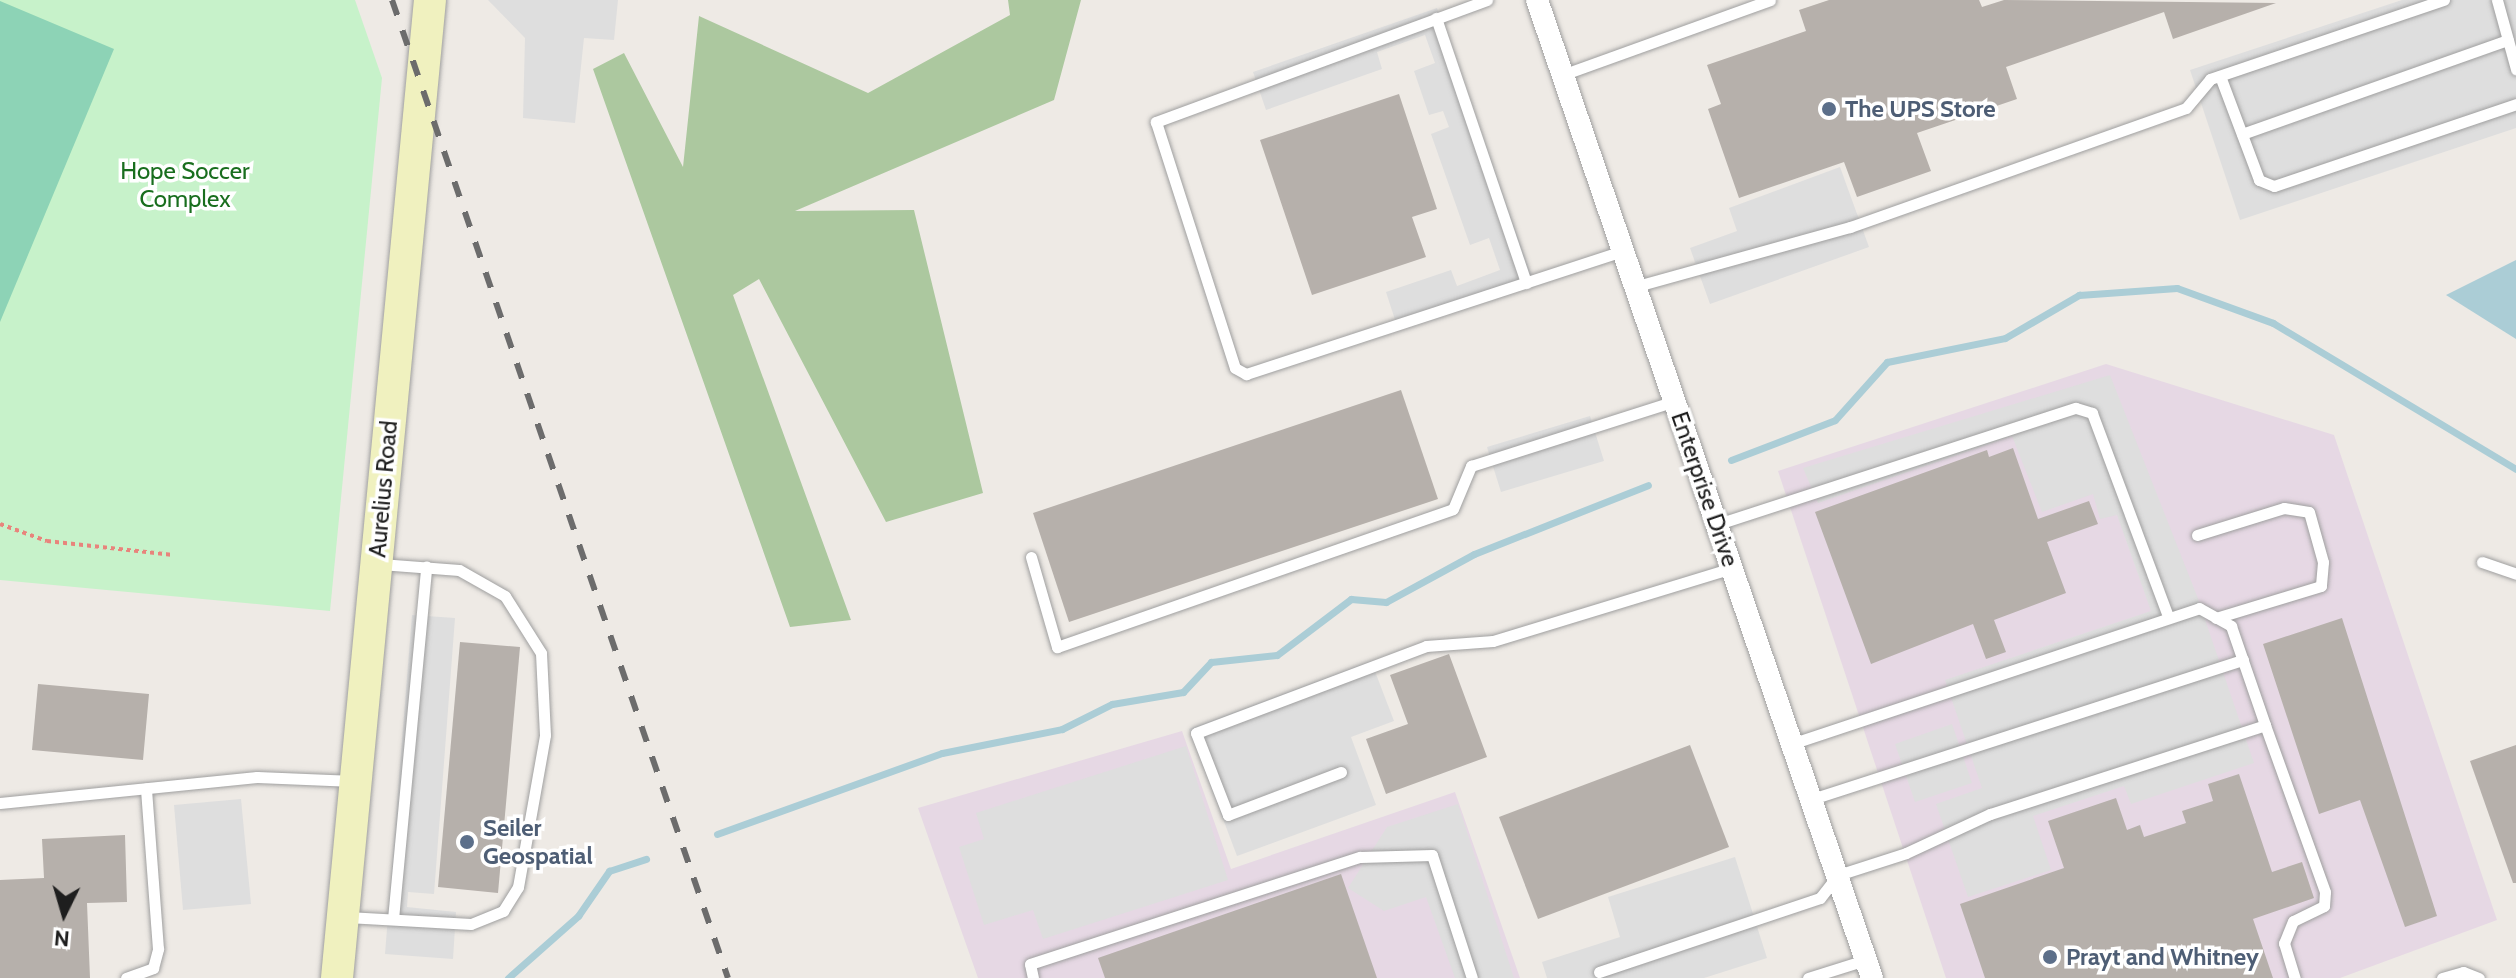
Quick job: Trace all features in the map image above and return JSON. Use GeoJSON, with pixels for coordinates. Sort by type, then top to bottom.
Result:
{"type":"FeatureCollection","features":[{"type":"Feature","properties":{"kind":"street","name":"Aurelius Road"},"geometry":{"type":"LineString","coordinates":[[337,978],[430,0]]}},
{"type":"Feature","properties":{"kind":"street","name":"Enterprise Drive"},"geometry":{"type":"LineString","coordinates":[[1537,0],[1794,743],[1868,969]]}},
{"type":"Feature","properties":{"kind":"lane"},"geometry":{"type":"LineString","coordinates":[[1487,0],[1156,122],[1235,368],[1246,374],[1622,251]]}},
{"type":"Feature","properties":{"kind":"lane"},"geometry":{"type":"LineString","coordinates":[[1562,75],[1770,0]]}},
{"type":"Feature","properties":{"kind":"lane"},"geometry":{"type":"LineString","coordinates":[[1637,286],[1850,227],[2186,108],[2210,79],[2444,0]]}},
{"type":"Feature","properties":{"kind":"lane"},"geometry":{"type":"LineString","coordinates":[[2497,0],[2516,69]]}},
{"type":"Feature","properties":{"kind":"lane"},"geometry":{"type":"LineString","coordinates":[[1436,18],[1526,283]]}},
{"type":"Feature","properties":{"kind":"lane"},"geometry":{"type":"LineString","coordinates":[[2242,134],[2508,40]]}},
{"type":"Feature","properties":{"kind":"lane"},"geometry":{"type":"LineString","coordinates":[[2220,76],[2259,180],[2274,186],[2516,104]]}},
{"type":"Feature","properties":{"kind":"lane"},"geometry":{"type":"LineString","coordinates":[[1031,557],[1057,647],[1453,509],[1471,466],[1676,401]]}},
{"type":"Feature","properties":{"kind":"lane"},"geometry":{"type":"LineString","coordinates":[[1718,524],[2076,408],[2092,413],[2168,616]]}},
{"type":"Feature","properties":{"kind":"lane"},"geometry":{"type":"LineString","coordinates":[[2197,535],[2284,508],[2309,512],[2323,562],[2321,586],[2216,618]]}},
{"type":"Feature","properties":{"kind":"lane"},"geometry":{"type":"LineString","coordinates":[[2482,562],[2516,574]]}},
{"type":"Feature","properties":{"kind":"lane"},"geometry":{"type":"LineString","coordinates":[[342,916],[471,924],[503,911],[518,887],[545,735],[541,653],[505,596],[459,570],[376,563]]}},
{"type":"Feature","properties":{"kind":"lane"},"geometry":{"type":"LineString","coordinates":[[393,919],[426,567]]}},
{"type":"Feature","properties":{"kind":"lane"},"geometry":{"type":"LineString","coordinates":[[1341,772],[1228,815],[1196,733],[1426,646],[1493,641],[1732,568]]}},
{"type":"Feature","properties":{"kind":"lane"},"geometry":{"type":"LineString","coordinates":[[1794,743],[2199,608],[2231,626],[2325,892],[2324,906],[2293,921],[2284,943],[2295,978]]}},
{"type":"Feature","properties":{"kind":"lane"},"geometry":{"type":"LineString","coordinates":[[1812,799],[2243,660]]}},
{"type":"Feature","properties":{"kind":"lane"},"geometry":{"type":"LineString","coordinates":[[1599,972],[1820,898],[1838,875],[1906,853],[1990,814],[2265,725]]}},
{"type":"Feature","properties":{"kind":"lane"},"geometry":{"type":"LineString","coordinates":[[0,803],[257,777],[355,781]]}},
{"type":"Feature","properties":{"kind":"lane"},"geometry":{"type":"LineString","coordinates":[[126,978],[153,968],[158,949],[146,788]]}},
{"type":"Feature","properties":{"kind":"lane"},"geometry":{"type":"LineString","coordinates":[[1033,978],[1030,964],[1360,857],[1432,855],[1472,978]]}},
{"type":"Feature","properties":{"kind":"lane"},"geometry":{"type":"LineString","coordinates":[[1808,978],[1868,969]]}},
{"type":"Feature","properties":{"kind":"lane"},"geometry":{"type":"LineString","coordinates":[[2442,978],[2463,972],[2479,978]]}},
{"type":"Feature","properties":{"kind":"path"},"geometry":{"type":"LineString","coordinates":[[0,524],[47,541],[173,555]]}},
{"type":"Feature","properties":{"kind":"shaded area"},"geometry":{"type":"Polygon","coordinates":[[[488,0],[618,0],[614,40],[584,38],[575,123],[523,118],[525,38],[488,0]]]}},
{"type":"Feature","properties":{"kind":"shaded area"},"geometry":{"type":"Polygon","coordinates":[[[2402,0],[2516,0],[2516,128],[2240,220],[2190,70],[2402,0]]]}},
{"type":"Feature","properties":{"kind":"shaded area"},"geometry":{"type":"Polygon","coordinates":[[[1437,8],[1534,282],[1398,329],[1386,292],[1451,270],[1457,286],[1500,270],[1489,238],[1470,245],[1431,134],[1449,127],[1443,111],[1429,115],[1414,71],[1435,63],[1425,35],[1377,52],[1382,69],[1266,110],[1253,72],[1437,8]]]}},
{"type":"Feature","properties":{"kind":"shaded area"},"geometry":{"type":"Polygon","coordinates":[[[1840,167],[1869,247],[1710,304],[1690,248],[1737,231],[1729,208],[1840,167]]]}},
{"type":"Feature","properties":{"kind":"shaded area"},"geometry":{"type":"Polygon","coordinates":[[[2106,364],[2334,435],[2497,920],[2340,978],[1946,978],[1778,471],[2106,364]]]}},
{"type":"Feature","properties":{"kind":"shaded area"},"geometry":{"type":"Polygon","coordinates":[[[2110,375],[2197,596],[2254,763],[2131,804],[2124,786],[2033,816],[2051,870],[1968,897],[1936,804],[1982,788],[1945,680],[2151,611],[2117,515],[2100,519],[2093,494],[2042,512],[2012,436],[1818,503],[1803,468],[2110,375]]]}},
{"type":"Feature","properties":{"kind":"shaded area"},"geometry":{"type":"Polygon","coordinates":[[[1590,416],[1604,461],[1501,492],[1487,447],[1590,416]]]}},
{"type":"Feature","properties":{"kind":"shaded area"},"geometry":{"type":"Polygon","coordinates":[[[412,615],[455,618],[434,894],[408,892],[407,907],[456,912],[453,959],[385,954],[412,615]]]}},
{"type":"Feature","properties":{"kind":"shaded area"},"geometry":{"type":"Polygon","coordinates":[[[1371,661],[1394,721],[1351,737],[1376,805],[1237,856],[1189,729],[1371,661]]]}},
{"type":"Feature","properties":{"kind":"shaded area"},"geometry":{"type":"Polygon","coordinates":[[[1952,724],[1972,783],[1915,802],[1895,744],[1952,724]]]}},
{"type":"Feature","properties":{"kind":"shaded area"},"geometry":{"type":"Polygon","coordinates":[[[1182,731],[1231,869],[1455,792],[1520,978],[978,978],[918,808],[1182,731]]]}},
{"type":"Feature","properties":{"kind":"shaded area"},"geometry":{"type":"Polygon","coordinates":[[[1186,746],[1228,880],[1043,939],[1033,910],[984,925],[959,847],[984,839],[976,813],[1186,746]]]}},
{"type":"Feature","properties":{"kind":"shaded area"},"geometry":{"type":"Polygon","coordinates":[[[241,799],[251,904],[183,910],[174,805],[241,799]]]}},
{"type":"Feature","properties":{"kind":"shaded area"},"geometry":{"type":"Polygon","coordinates":[[[1458,804],[1514,978],[1455,978],[1426,897],[1384,911],[1348,888],[1387,827],[1458,804]]]}},
{"type":"Feature","properties":{"kind":"shaded area"},"geometry":{"type":"Polygon","coordinates":[[[1735,857],[1767,958],[1704,978],[1547,978],[1542,962],[1620,937],[1608,897],[1735,857]]]}},
{"type":"Feature","properties":{"kind":"green space","name":"Hope Soccer Complex"},"geometry":{"type":"Polygon","coordinates":[[[0,0],[355,0],[382,78],[330,611],[0,580],[0,0]]]}},
{"type":"Feature","properties":{"kind":"green space"},"geometry":{"type":"Polygon","coordinates":[[[1008,0],[1081,0],[1054,100],[795,211],[914,210],[983,493],[886,522],[759,279],[733,295],[851,620],[790,627],[593,69],[624,53],[683,167],[699,16],[868,93],[1010,15],[1008,0]]]}},
{"type":"Feature","properties":{"kind":"green space"},"geometry":{"type":"Polygon","coordinates":[[[0,1],[114,49],[0,322],[0,1]]]}},
{"type":"Feature","properties":{"kind":"water"},"geometry":{"type":"Polygon","coordinates":[[[2516,260],[2516,339],[2446,295],[2516,260]]]}},
{"type":"Feature","properties":{"kind":"building"},"geometry":{"type":"Polygon","coordinates":[[[1829,0],[1979,0],[1982,7],[2004,0],[2276,3],[2173,39],[2164,12],[2006,67],[2017,99],[1917,133],[1931,171],[1857,197],[1844,162],[1739,198],[1708,109],[1721,104],[1707,65],[1806,31],[1799,10],[1829,0]]]}},
{"type":"Feature","properties":{"kind":"building"},"geometry":{"type":"Polygon","coordinates":[[[1399,94],[1437,209],[1412,217],[1426,257],[1312,295],[1260,140],[1399,94]]]}},
{"type":"Feature","properties":{"kind":"building"},"geometry":{"type":"Polygon","coordinates":[[[1401,390],[1438,499],[1069,622],[1033,513],[1401,390]]]}},
{"type":"Feature","properties":{"kind":"building"},"geometry":{"type":"Polygon","coordinates":[[[2013,448],[2038,519],[2089,501],[2098,524],[2047,542],[2066,593],[1994,620],[2006,652],[1986,659],[1973,624],[1871,664],[1815,512],[1987,450],[1989,457],[2013,448]]]}},
{"type":"Feature","properties":{"kind":"building"},"geometry":{"type":"Polygon","coordinates":[[[2342,618],[2437,916],[2405,927],[2360,800],[2319,814],[2263,644],[2342,618]]]}},
{"type":"Feature","properties":{"kind":"building"},"geometry":{"type":"Polygon","coordinates":[[[460,642],[520,647],[498,893],[438,887],[460,642]]]}},
{"type":"Feature","properties":{"kind":"building"},"geometry":{"type":"Polygon","coordinates":[[[1449,654],[1487,757],[1386,794],[1366,739],[1408,724],[1390,675],[1449,654]]]}},
{"type":"Feature","properties":{"kind":"building"},"geometry":{"type":"Polygon","coordinates":[[[38,684],[149,694],[143,760],[32,750],[38,684]]]}},
{"type":"Feature","properties":{"kind":"building"},"geometry":{"type":"Polygon","coordinates":[[[1690,745],[1729,847],[1538,919],[1499,817],[1690,745]]]}},
{"type":"Feature","properties":{"kind":"building"},"geometry":{"type":"Polygon","coordinates":[[[2516,745],[2516,883],[2513,883],[2470,761],[2516,745]]]}},
{"type":"Feature","properties":{"kind":"building"},"geometry":{"type":"Polygon","coordinates":[[[2239,774],[2272,872],[2302,862],[2314,898],[2253,919],[2273,978],[1985,978],[1960,904],[2064,868],[2048,821],[2116,798],[2127,830],[2140,825],[2144,837],[2186,823],[2182,811],[2213,801],[2208,784],[2239,774]]]}},
{"type":"Feature","properties":{"kind":"building"},"geometry":{"type":"Polygon","coordinates":[[[125,835],[127,902],[87,903],[90,978],[0,978],[0,880],[44,878],[42,839],[125,835]]]}},
{"type":"Feature","properties":{"kind":"building"},"geometry":{"type":"Polygon","coordinates":[[[1341,874],[1377,978],[1105,978],[1098,958],[1341,874]]]}},
{"type":"Feature","properties":{"kind":"waterway"},"geometry":{"type":"LineString","coordinates":[[1731,460],[1835,420],[1887,362],[2005,338],[2079,295],[2177,288],[2273,323],[2516,469]]}},
{"type":"Feature","properties":{"kind":"waterway"},"geometry":{"type":"LineString","coordinates":[[717,834],[942,753],[1062,729],[1112,704],[1183,692],[1211,662],[1277,655],[1351,599],[1386,602],[1474,554],[1648,485]]}},
{"type":"Feature","properties":{"kind":"waterway"},"geometry":{"type":"LineString","coordinates":[[508,978],[578,916],[609,871],[646,859]]}},
{"type":"Feature","properties":{"kind":"railway"},"geometry":{"type":"LineString","coordinates":[[392,0],[728,978]]}},
{"type":"Feature","properties":{"kind":"place","name":"The UPS Store"},"geometry":{"type":"Point","coordinates":[1829,109]}},
{"type":"Feature","properties":{"kind":"place","name":"Seiler Geospatial"},"geometry":{"type":"Point","coordinates":[467,842]}},
{"type":"Feature","properties":{"kind":"place","name":"Prayt and Whitney"},"geometry":{"type":"Point","coordinates":[2050,957]}}]}
